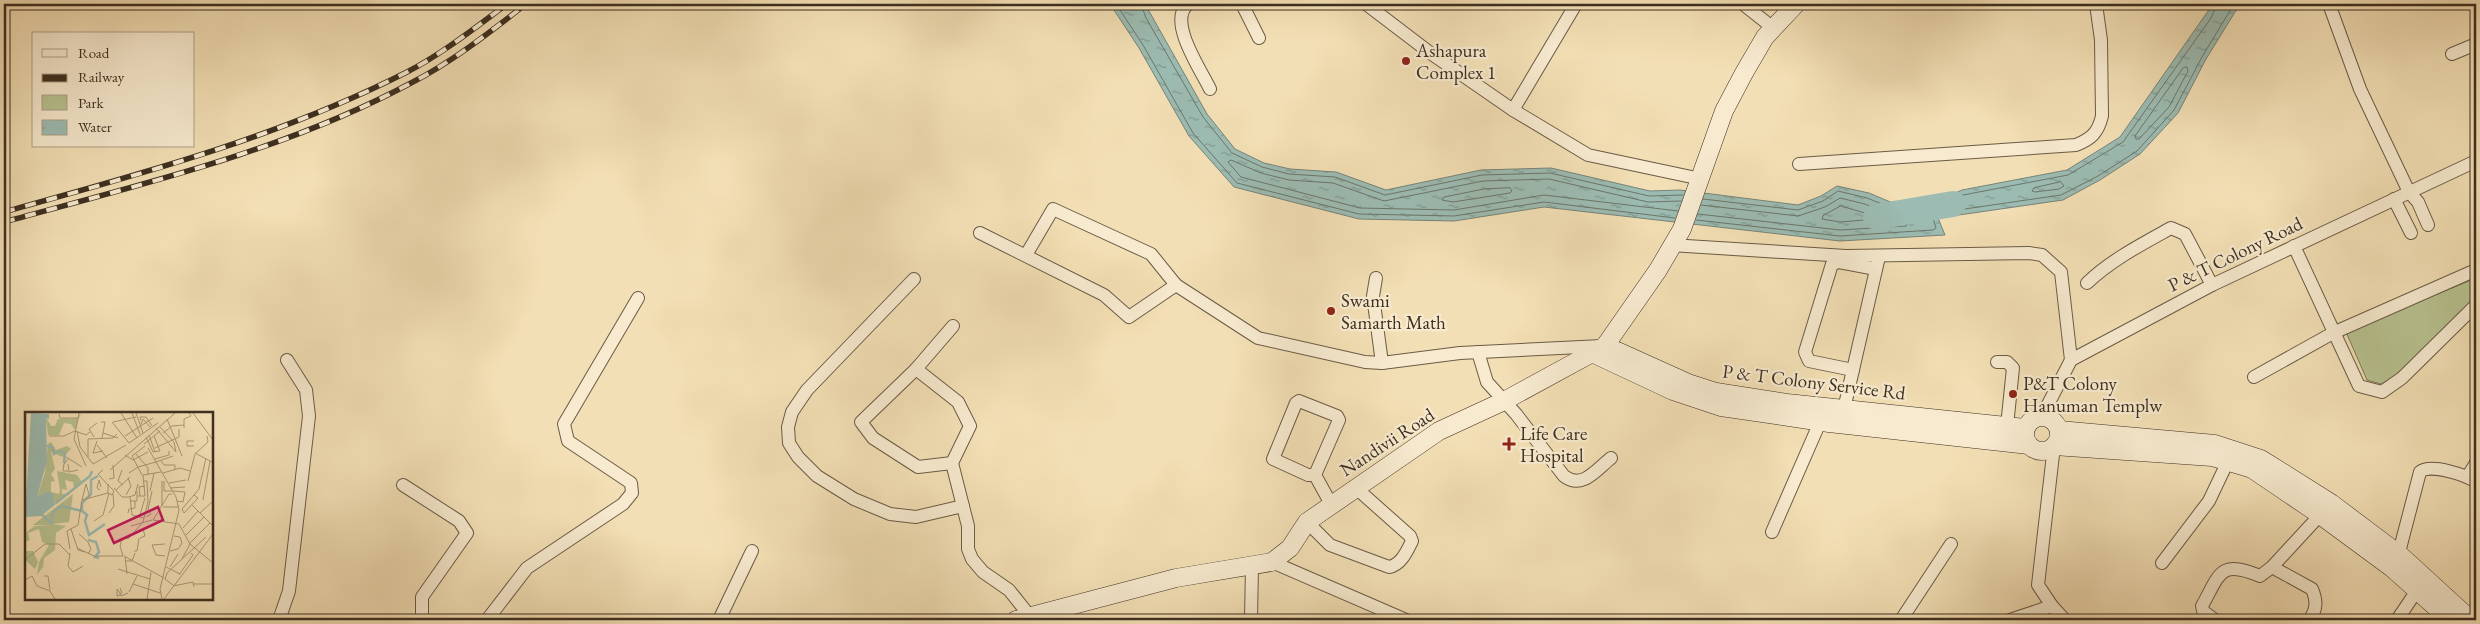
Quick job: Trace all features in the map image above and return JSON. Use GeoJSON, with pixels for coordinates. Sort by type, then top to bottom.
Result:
{"type":"FeatureCollection","features":[{"type":"Feature","properties":{"kind":"street"},"geometry":{"type":"LineString","coordinates":[[1188,4],[1180,18],[1182,34],[1210,89]]}},
{"type":"Feature","properties":{"kind":"street"},"geometry":{"type":"LineString","coordinates":[[1242,4],[1259,38]]}},
{"type":"Feature","properties":{"kind":"street"},"geometry":{"type":"LineString","coordinates":[[1366,4],[1429,52],[1513,110],[1588,155],[1701,180]]}},
{"type":"Feature","properties":{"kind":"street"},"geometry":{"type":"LineString","coordinates":[[1513,110],[1576,4]]}},
{"type":"Feature","properties":{"kind":"street"},"geometry":{"type":"LineString","coordinates":[[1743,4],[1772,27]]}},
{"type":"Feature","properties":{"kind":"street","name":"Nandivii Road"},"geometry":{"type":"LineString","coordinates":[[1025,619],[1176,578],[1252,567],[1272,562],[1290,548],[1307,522],[1439,432],[1504,401],[1599,349],[1658,270],[1670,245],[1682,229],[1724,111],[1772,27],[1796,4]]}},
{"type":"Feature","properties":{"kind":"street"},"geometry":{"type":"LineString","coordinates":[[1799,164],[2076,145],[2090,139],[2099,128],[2102,116],[2101,40],[2096,4]]}},
{"type":"Feature","properties":{"kind":"street"},"geometry":{"type":"LineString","coordinates":[[2329,4],[2360,89],[2409,192],[2418,202],[2428,225]]}},
{"type":"Feature","properties":{"kind":"street"},"geometry":{"type":"LineString","coordinates":[[2452,54],[2476,44]]}},
{"type":"Feature","properties":{"kind":"street","name":"P & T Colony Road"},"geometry":{"type":"LineString","coordinates":[[2071,360],[2212,285],[2476,161]]}},
{"type":"Feature","properties":{"kind":"street"},"geometry":{"type":"LineString","coordinates":[[2394,199],[2411,233]]}},
{"type":"Feature","properties":{"kind":"street"},"geometry":{"type":"LineString","coordinates":[[1026,255],[1053,209],[1151,254],[1176,285],[1258,338],[1365,362],[1382,363],[1478,352],[1599,349]]}},
{"type":"Feature","properties":{"kind":"street"},"geometry":{"type":"LineString","coordinates":[[2087,283],[2097,273],[2129,252],[2171,228],[2185,234],[2212,285]]}},
{"type":"Feature","properties":{"kind":"street"},"geometry":{"type":"LineString","coordinates":[[980,232],[1104,295],[1129,317],[1176,285]]}},
{"type":"Feature","properties":{"kind":"street"},"geometry":{"type":"LineString","coordinates":[[1670,245],[1815,255],[1879,256],[2029,253],[2042,255],[2061,272],[2071,360],[2042,416]]}},
{"type":"Feature","properties":{"kind":"street"},"geometry":{"type":"LineString","coordinates":[[2294,246],[2359,386],[2382,392],[2402,378],[2476,305]]}},
{"type":"Feature","properties":{"kind":"street"},"geometry":{"type":"LineString","coordinates":[[1772,532],[1831,416],[1852,370],[1879,256]]}},
{"type":"Feature","properties":{"kind":"street"},"geometry":{"type":"LineString","coordinates":[[1852,370],[1809,361],[1805,352],[1832,264],[1839,262],[1876,269]]}},
{"type":"Feature","properties":{"kind":"street"},"geometry":{"type":"LineString","coordinates":[[2254,377],[2334,333],[2476,270]]}},
{"type":"Feature","properties":{"kind":"street"},"geometry":{"type":"LineString","coordinates":[[1376,278],[1373,296],[1382,363]]}},
{"type":"Feature","properties":{"kind":"street"},"geometry":{"type":"LineString","coordinates":[[914,279],[807,390],[792,412],[788,427],[789,443],[798,457],[817,476],[854,499],[890,514],[916,517],[963,506]]}},
{"type":"Feature","properties":{"kind":"street"},"geometry":{"type":"LineString","coordinates":[[487,620],[527,568],[623,504],[632,492],[631,483],[568,441],[564,424],[638,298]]}},
{"type":"Feature","properties":{"kind":"street"},"geometry":{"type":"LineString","coordinates":[[952,463],[918,467],[873,438],[861,422],[916,369],[953,326]]}},
{"type":"Feature","properties":{"kind":"street","name":"P & T Colony Service Rd"},"geometry":{"type":"LineString","coordinates":[[1599,349],[1716,392],[1831,416],[2007,426],[2027,437]]}},
{"type":"Feature","properties":{"kind":"street"},"geometry":{"type":"LineString","coordinates":[[1478,352],[1487,382],[1564,476],[1572,482],[1580,482],[1611,458]]}},
{"type":"Feature","properties":{"kind":"street"},"geometry":{"type":"LineString","coordinates":[[279,620],[289,591],[309,416],[306,390],[287,360]]}},
{"type":"Feature","properties":{"kind":"street"},"geometry":{"type":"LineString","coordinates":[[1997,362],[2007,362],[2013,368],[2007,426]]}},
{"type":"Feature","properties":{"kind":"street"},"geometry":{"type":"LineString","coordinates":[[916,369],[958,402],[970,426],[952,463],[968,526],[968,549],[972,559],[983,572],[1009,590],[1025,619]]}},
{"type":"Feature","properties":{"kind":"street"},"geometry":{"type":"LineString","coordinates":[[1299,401],[1337,416],[1340,420],[1315,475],[1308,475],[1273,459],[1292,412],[1299,401]]}},
{"type":"Feature","properties":{"kind":"street"},"geometry":{"type":"LineString","coordinates":[[1831,416],[2027,437],[2038,451],[2057,438],[2215,444],[2234,448],[2261,458],[2331,503],[2421,584],[2471,620]]}},
{"type":"Feature","properties":{"kind":"street"},"geometry":{"type":"LineString","coordinates":[[2027,437],[2031,420],[2042,416],[2053,420],[2057,438],[2038,586],[2065,620]]}},
{"type":"Feature","properties":{"kind":"street"},"geometry":{"type":"LineString","coordinates":[[2057,438],[2212,457],[2252,469],[2320,515],[2396,562]]}},
{"type":"Feature","properties":{"kind":"street"},"geometry":{"type":"LineString","coordinates":[[2162,563],[2209,501],[2228,461]]}},
{"type":"Feature","properties":{"kind":"street"},"geometry":{"type":"LineString","coordinates":[[2396,562],[2420,472],[2429,467],[2472,479],[2476,463]]}},
{"type":"Feature","properties":{"kind":"street"},"geometry":{"type":"LineString","coordinates":[[1315,475],[1331,504]]}},
{"type":"Feature","properties":{"kind":"street"},"geometry":{"type":"LineString","coordinates":[[403,485],[459,521],[467,533],[422,597],[422,620]]}},
{"type":"Feature","properties":{"kind":"street"},"geometry":{"type":"LineString","coordinates":[[1307,522],[1330,545],[1389,567],[1398,564],[1410,545],[1410,536],[1356,488]]}},
{"type":"Feature","properties":{"kind":"street"},"geometry":{"type":"LineString","coordinates":[[2215,620],[2203,611],[2202,606],[2220,573],[2228,568],[2242,568],[2260,576],[2272,567],[2320,515]]}},
{"type":"Feature","properties":{"kind":"street"},"geometry":{"type":"LineString","coordinates":[[1901,620],[1951,544]]}},
{"type":"Feature","properties":{"kind":"street"},"geometry":{"type":"LineString","coordinates":[[719,620],[752,551]]}},
{"type":"Feature","properties":{"kind":"street"},"geometry":{"type":"LineString","coordinates":[[1272,562],[1406,620]]}},
{"type":"Feature","properties":{"kind":"street"},"geometry":{"type":"LineString","coordinates":[[1251,620],[1252,567]]}},
{"type":"Feature","properties":{"kind":"street"},"geometry":{"type":"LineString","coordinates":[[2272,567],[2312,589],[2316,605],[2310,620]]}},
{"type":"Feature","properties":{"kind":"street"},"geometry":{"type":"LineString","coordinates":[[2396,620],[2421,584]]}},
{"type":"Feature","properties":{"kind":"street"},"geometry":{"type":"LineString","coordinates":[[2421,584],[2450,620]]}},
{"type":"Feature","properties":{"kind":"street"},"geometry":{"type":"LineString","coordinates":[[2010,620],[2052,606]]}},
{"type":"Feature","properties":{"kind":"green space"},"geometry":{"type":"Polygon","coordinates":[[[2476,278],[2476,297],[2397,375],[2381,384],[2367,380],[2346,332],[2476,278]]]}},
{"type":"Feature","properties":{"kind":"water"},"geometry":{"type":"Polygon","coordinates":[[[1110,4],[1145,4],[1207,114],[1235,149],[1264,163],[1290,169],[1336,172],[1386,190],[1481,170],[1551,168],[1650,191],[1680,190],[1798,205],[1821,196],[1837,186],[1869,193],[1914,212],[1962,190],[2067,170],[2120,137],[2213,4],[2240,4],[2206,59],[2178,113],[2140,154],[2100,180],[2063,200],[1938,218],[1945,235],[1840,241],[1544,207],[1454,221],[1359,219],[1234,187],[1189,136],[1139,48],[1110,4]]]}},
{"type":"Feature","properties":{"kind":"waterway"},"geometry":{"type":"LineString","coordinates":[[1876,217],[1953,204]]}},
{"type":"Feature","properties":{"kind":"railway"},"geometry":{"type":"LineString","coordinates":[[4,212],[209,152],[309,116],[359,95],[420,65],[507,4]]}},
{"type":"Feature","properties":{"kind":"railway"},"geometry":{"type":"LineString","coordinates":[[4,222],[212,164],[313,128],[363,107],[426,75],[470,46],[526,4]]}},
{"type":"Feature","properties":{"kind":"place","name":"Ashapura Complex 1"},"geometry":{"type":"Point","coordinates":[1406,61]}},
{"type":"Feature","properties":{"kind":"place","name":"Swami Samarth Math"},"geometry":{"type":"Point","coordinates":[1331,311]}},
{"type":"Feature","properties":{"kind":"place","name":"P&T Colony Hanuman Templw"},"geometry":{"type":"Point","coordinates":[2013,394]}},
{"type":"Feature","properties":{"kind":"place","name":"Life Care Hospital"},"geometry":{"type":"Point","coordinates":[1509,444]}}]}
